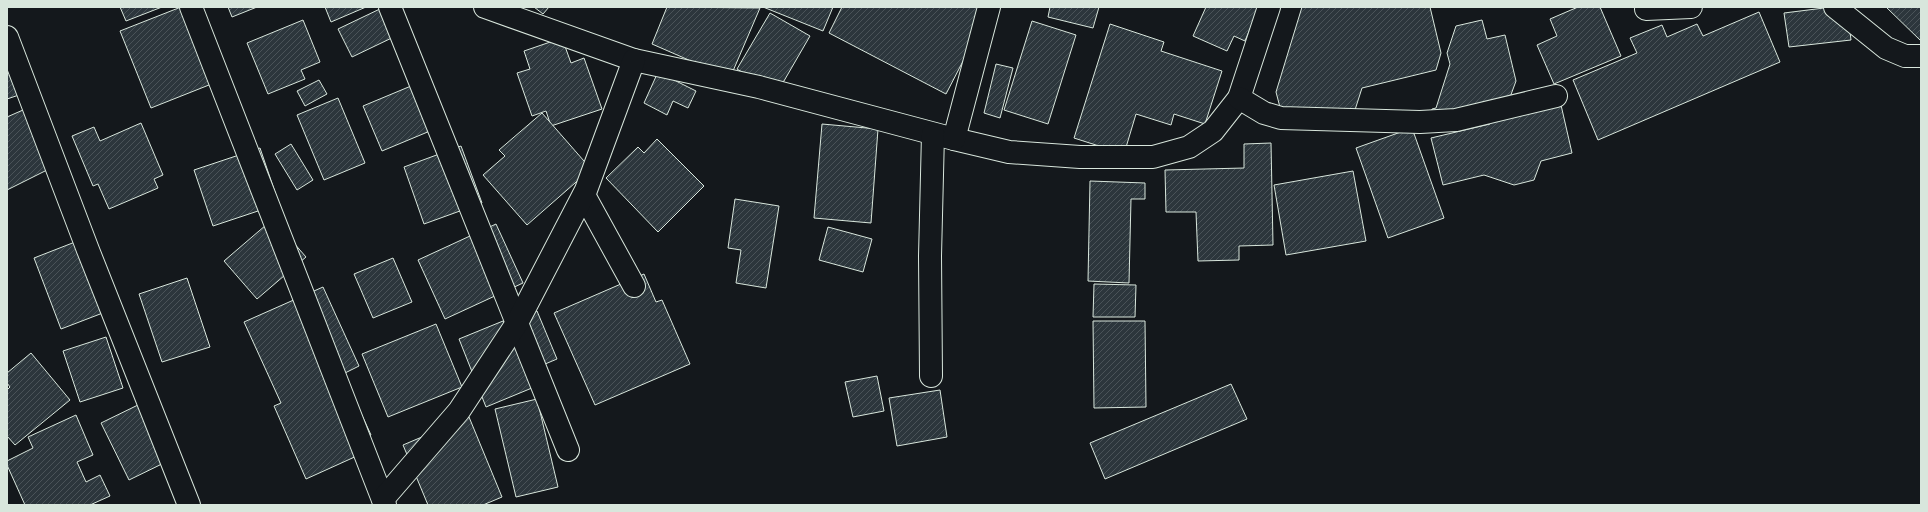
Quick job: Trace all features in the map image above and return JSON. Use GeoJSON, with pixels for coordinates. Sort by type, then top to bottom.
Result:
{"type":"FeatureCollection","features":[{"type":"Feature","properties":{"kind":"street"},"geometry":{"type":"LineString","coordinates":[[191,7],[384,502],[460,411],[517,323],[584,194],[634,60]]}},
{"type":"Feature","properties":{"kind":"street"},"geometry":{"type":"LineString","coordinates":[[390,7],[568,450]]}},
{"type":"Feature","properties":{"kind":"street"},"geometry":{"type":"LineString","coordinates":[[485,7],[634,60],[759,87],[933,134],[1009,152],[1080,157],[1153,156],[1189,147],[1213,131],[1239,98],[1269,7]]}},
{"type":"Feature","properties":{"kind":"street"},"geometry":{"type":"LineString","coordinates":[[954,139],[989,7]]}},
{"type":"Feature","properties":{"kind":"street"},"geometry":{"type":"LineString","coordinates":[[1646,9],[1691,7]]}},
{"type":"Feature","properties":{"kind":"street"},"geometry":{"type":"LineString","coordinates":[[1835,7],[1886,48],[1905,56],[1921,56]]}},
{"type":"Feature","properties":{"kind":"street"},"geometry":{"type":"LineString","coordinates":[[7,37],[88,250],[189,505]]}},
{"type":"Feature","properties":{"kind":"street"},"geometry":{"type":"LineString","coordinates":[[1239,98],[1264,113],[1281,118],[1420,122],[1456,120],[1556,96]]}},
{"type":"Feature","properties":{"kind":"street"},"geometry":{"type":"LineString","coordinates":[[931,376],[930,256],[933,134]]}},
{"type":"Feature","properties":{"kind":"street"},"geometry":{"type":"LineString","coordinates":[[584,194],[634,286]]}},
{"type":"Feature","properties":{"kind":"building"},"geometry":{"type":"Polygon","coordinates":[[[120,7],[162,7],[126,21],[120,7]]]}},
{"type":"Feature","properties":{"kind":"building"},"geometry":{"type":"Polygon","coordinates":[[[181,7],[214,83],[151,108],[120,31],[181,7]]]}},
{"type":"Feature","properties":{"kind":"building"},"geometry":{"type":"Polygon","coordinates":[[[228,7],[257,7],[232,17],[228,7]]]}},
{"type":"Feature","properties":{"kind":"building"},"geometry":{"type":"Polygon","coordinates":[[[325,7],[366,7],[331,22],[325,7]]]}},
{"type":"Feature","properties":{"kind":"building"},"geometry":{"type":"Polygon","coordinates":[[[384,7],[400,34],[352,57],[338,29],[384,7]]]}},
{"type":"Feature","properties":{"kind":"building"},"geometry":{"type":"Polygon","coordinates":[[[534,7],[549,7],[543,14],[534,7]]]}},
{"type":"Feature","properties":{"kind":"building"},"geometry":{"type":"Polygon","coordinates":[[[667,7],[760,8],[730,78],[652,44],[667,7]]]}},
{"type":"Feature","properties":{"kind":"building"},"geometry":{"type":"Polygon","coordinates":[[[763,7],[833,7],[823,31],[763,7]]]}},
{"type":"Feature","properties":{"kind":"building"},"geometry":{"type":"Polygon","coordinates":[[[842,7],[991,7],[946,94],[829,33],[842,7]]]}},
{"type":"Feature","properties":{"kind":"building"},"geometry":{"type":"Polygon","coordinates":[[[1050,7],[1099,7],[1093,28],[1048,17],[1050,7]]]}},
{"type":"Feature","properties":{"kind":"building"},"geometry":{"type":"Polygon","coordinates":[[[1206,7],[1259,7],[1245,41],[1234,36],[1227,51],[1193,36],[1206,7]]]}},
{"type":"Feature","properties":{"kind":"building"},"geometry":{"type":"Polygon","coordinates":[[[1302,7],[1430,7],[1441,53],[1436,70],[1362,88],[1354,113],[1282,115],[1276,92],[1302,7]]]}},
{"type":"Feature","properties":{"kind":"building"},"geometry":{"type":"Polygon","coordinates":[[[1578,7],[1600,7],[1621,56],[1554,84],[1537,45],[1557,36],[1550,19],[1578,7]]]}},
{"type":"Feature","properties":{"kind":"building"},"geometry":{"type":"Polygon","coordinates":[[[1832,7],[1847,7],[1851,40],[1789,47],[1784,13],[1832,7]]]}},
{"type":"Feature","properties":{"kind":"building"},"geometry":{"type":"Polygon","coordinates":[[[1886,7],[1921,7],[1921,41],[1886,7]]]}},
{"type":"Feature","properties":{"kind":"building"},"geometry":{"type":"Polygon","coordinates":[[[1759,12],[1780,62],[1598,140],[1573,80],[1637,53],[1630,38],[1662,25],[1667,37],[1697,24],[1703,36],[1759,12]]]}},
{"type":"Feature","properties":{"kind":"building"},"geometry":{"type":"Polygon","coordinates":[[[770,13],[810,36],[777,93],[737,69],[770,13]]]}},
{"type":"Feature","properties":{"kind":"building"},"geometry":{"type":"Polygon","coordinates":[[[303,20],[320,62],[301,70],[305,79],[268,94],[247,43],[303,20]]]}},
{"type":"Feature","properties":{"kind":"building"},"geometry":{"type":"Polygon","coordinates":[[[1482,20],[1487,39],[1505,35],[1516,81],[1509,100],[1561,105],[1572,153],[1541,161],[1534,180],[1514,185],[1484,175],[1443,185],[1431,138],[1490,124],[1495,106],[1428,121],[1432,109],[1436,108],[1450,64],[1447,53],[1456,26],[1482,20]]]}},
{"type":"Feature","properties":{"kind":"building"},"geometry":{"type":"Polygon","coordinates":[[[1032,21],[1076,35],[1048,124],[1004,110],[1032,21]]]}},
{"type":"Feature","properties":{"kind":"building"},"geometry":{"type":"Polygon","coordinates":[[[1110,24],[1164,42],[1161,51],[1222,71],[1205,124],[1174,114],[1171,125],[1136,114],[1124,154],[1074,138],[1110,24]]]}},
{"type":"Feature","properties":{"kind":"building"},"geometry":{"type":"Polygon","coordinates":[[[562,38],[571,63],[584,58],[602,109],[551,126],[546,111],[532,116],[517,73],[530,69],[524,51],[562,38]]]}},
{"type":"Feature","properties":{"kind":"building"},"geometry":{"type":"Polygon","coordinates":[[[7,53],[22,94],[7,99],[7,53]]]}},
{"type":"Feature","properties":{"kind":"building"},"geometry":{"type":"Polygon","coordinates":[[[996,64],[1013,68],[1000,118],[984,113],[996,64]]]}},
{"type":"Feature","properties":{"kind":"building"},"geometry":{"type":"Polygon","coordinates":[[[658,72],[696,91],[688,108],[673,101],[667,115],[644,103],[658,72]]]}},
{"type":"Feature","properties":{"kind":"building"},"geometry":{"type":"Polygon","coordinates":[[[319,80],[327,94],[305,106],[297,91],[319,80]]]}},
{"type":"Feature","properties":{"kind":"building"},"geometry":{"type":"Polygon","coordinates":[[[423,81],[442,126],[382,151],[363,106],[423,81]]]}},
{"type":"Feature","properties":{"kind":"building"},"geometry":{"type":"Polygon","coordinates":[[[338,98],[365,163],[324,180],[297,115],[338,98]]]}},
{"type":"Feature","properties":{"kind":"building"},"geometry":{"type":"Polygon","coordinates":[[[23,110],[51,168],[7,190],[7,117],[23,110]]]}},
{"type":"Feature","properties":{"kind":"building"},"geometry":{"type":"Polygon","coordinates":[[[542,113],[591,169],[527,225],[483,175],[505,156],[499,150],[542,113]]]}},
{"type":"Feature","properties":{"kind":"building"},"geometry":{"type":"Polygon","coordinates":[[[141,123],[163,175],[154,179],[158,188],[109,209],[98,184],[93,186],[72,136],[94,127],[100,141],[141,123]]]}},
{"type":"Feature","properties":{"kind":"building"},"geometry":{"type":"Polygon","coordinates":[[[822,124],[878,129],[871,223],[814,218],[822,124]]]}},
{"type":"Feature","properties":{"kind":"building"},"geometry":{"type":"Polygon","coordinates":[[[1412,128],[1444,218],[1388,238],[1356,148],[1412,128]]]}},
{"type":"Feature","properties":{"kind":"building"},"geometry":{"type":"Polygon","coordinates":[[[657,139],[704,186],[658,232],[606,178],[638,147],[644,153],[657,139]]]}},
{"type":"Feature","properties":{"kind":"building"},"geometry":{"type":"Polygon","coordinates":[[[1271,143],[1273,245],[1239,246],[1239,260],[1198,261],[1196,212],[1166,212],[1165,170],[1244,168],[1244,144],[1271,143]]]}},
{"type":"Feature","properties":{"kind":"building"},"geometry":{"type":"Polygon","coordinates":[[[291,144],[313,180],[297,190],[275,154],[291,144]]]}},
{"type":"Feature","properties":{"kind":"building"},"geometry":{"type":"Polygon","coordinates":[[[461,146],[482,203],[424,224],[404,167],[461,146]]]}},
{"type":"Feature","properties":{"kind":"building"},"geometry":{"type":"Polygon","coordinates":[[[260,148],[279,204],[213,226],[194,170],[260,148]]]}},
{"type":"Feature","properties":{"kind":"building"},"geometry":{"type":"Polygon","coordinates":[[[1353,171],[1366,241],[1286,255],[1274,185],[1353,171]]]}},
{"type":"Feature","properties":{"kind":"building"},"geometry":{"type":"Polygon","coordinates":[[[1090,181],[1145,183],[1145,199],[1131,199],[1129,283],[1088,281],[1090,181]]]}},
{"type":"Feature","properties":{"kind":"building"},"geometry":{"type":"Polygon","coordinates":[[[735,199],[779,206],[766,288],[736,283],[741,250],[728,248],[735,199]]]}},
{"type":"Feature","properties":{"kind":"building"},"geometry":{"type":"Polygon","coordinates":[[[273,219],[306,257],[257,299],[224,261],[273,219]]]}},
{"type":"Feature","properties":{"kind":"building"},"geometry":{"type":"Polygon","coordinates":[[[496,224],[523,283],[445,319],[418,260],[496,224]]]}},
{"type":"Feature","properties":{"kind":"building"},"geometry":{"type":"Polygon","coordinates":[[[828,227],[872,239],[863,272],[819,260],[828,227]]]}},
{"type":"Feature","properties":{"kind":"building"},"geometry":{"type":"Polygon","coordinates":[[[93,235],[121,306],[61,329],[34,258],[93,235]]]}},
{"type":"Feature","properties":{"kind":"building"},"geometry":{"type":"Polygon","coordinates":[[[393,258],[412,302],[373,318],[354,274],[393,258]]]}},
{"type":"Feature","properties":{"kind":"building"},"geometry":{"type":"Polygon","coordinates":[[[644,274],[656,302],[662,300],[690,364],[595,405],[554,313],[644,274]]]}},
{"type":"Feature","properties":{"kind":"building"},"geometry":{"type":"Polygon","coordinates":[[[187,278],[210,347],[162,362],[139,294],[187,278]]]}},
{"type":"Feature","properties":{"kind":"building"},"geometry":{"type":"Polygon","coordinates":[[[1094,284],[1136,285],[1135,317],[1093,317],[1094,284]]]}},
{"type":"Feature","properties":{"kind":"building"},"geometry":{"type":"Polygon","coordinates":[[[323,287],[359,366],[343,374],[371,435],[353,443],[359,455],[306,479],[274,406],[281,403],[244,322],[323,287]]]}},
{"type":"Feature","properties":{"kind":"building"},"geometry":{"type":"Polygon","coordinates":[[[537,311],[557,359],[538,367],[544,383],[486,407],[459,339],[503,321],[505,324],[537,311]]]}},
{"type":"Feature","properties":{"kind":"building"},"geometry":{"type":"Polygon","coordinates":[[[1093,321],[1145,321],[1146,407],[1094,408],[1093,321]]]}},
{"type":"Feature","properties":{"kind":"building"},"geometry":{"type":"Polygon","coordinates":[[[436,324],[462,387],[388,417],[362,354],[436,324]]]}},
{"type":"Feature","properties":{"kind":"building"},"geometry":{"type":"Polygon","coordinates":[[[106,337],[123,388],[80,402],[63,351],[106,337]]]}},
{"type":"Feature","properties":{"kind":"building"},"geometry":{"type":"Polygon","coordinates":[[[31,353],[70,400],[15,445],[7,436],[7,390],[10,387],[7,383],[7,373],[31,353]]]}},
{"type":"Feature","properties":{"kind":"building"},"geometry":{"type":"Polygon","coordinates":[[[877,376],[884,411],[853,417],[845,382],[877,376]]]}},
{"type":"Feature","properties":{"kind":"building"},"geometry":{"type":"Polygon","coordinates":[[[1231,384],[1247,419],[1105,479],[1090,443],[1231,384]]]}},
{"type":"Feature","properties":{"kind":"building"},"geometry":{"type":"Polygon","coordinates":[[[940,390],[947,437],[897,446],[889,398],[940,390]]]}},
{"type":"Feature","properties":{"kind":"building"},"geometry":{"type":"Polygon","coordinates":[[[537,399],[558,487],[516,497],[495,409],[537,399]]]}},
{"type":"Feature","properties":{"kind":"building"},"geometry":{"type":"Polygon","coordinates":[[[140,404],[168,461],[129,480],[101,423],[140,404]]]}},
{"type":"Feature","properties":{"kind":"building"},"geometry":{"type":"Polygon","coordinates":[[[76,415],[93,455],[77,462],[86,482],[100,475],[110,496],[90,505],[25,505],[7,465],[7,461],[33,448],[28,437],[76,415]]]}},
{"type":"Feature","properties":{"kind":"building"},"geometry":{"type":"Polygon","coordinates":[[[469,417],[502,497],[483,505],[428,505],[403,445],[469,417]]]}}]}
